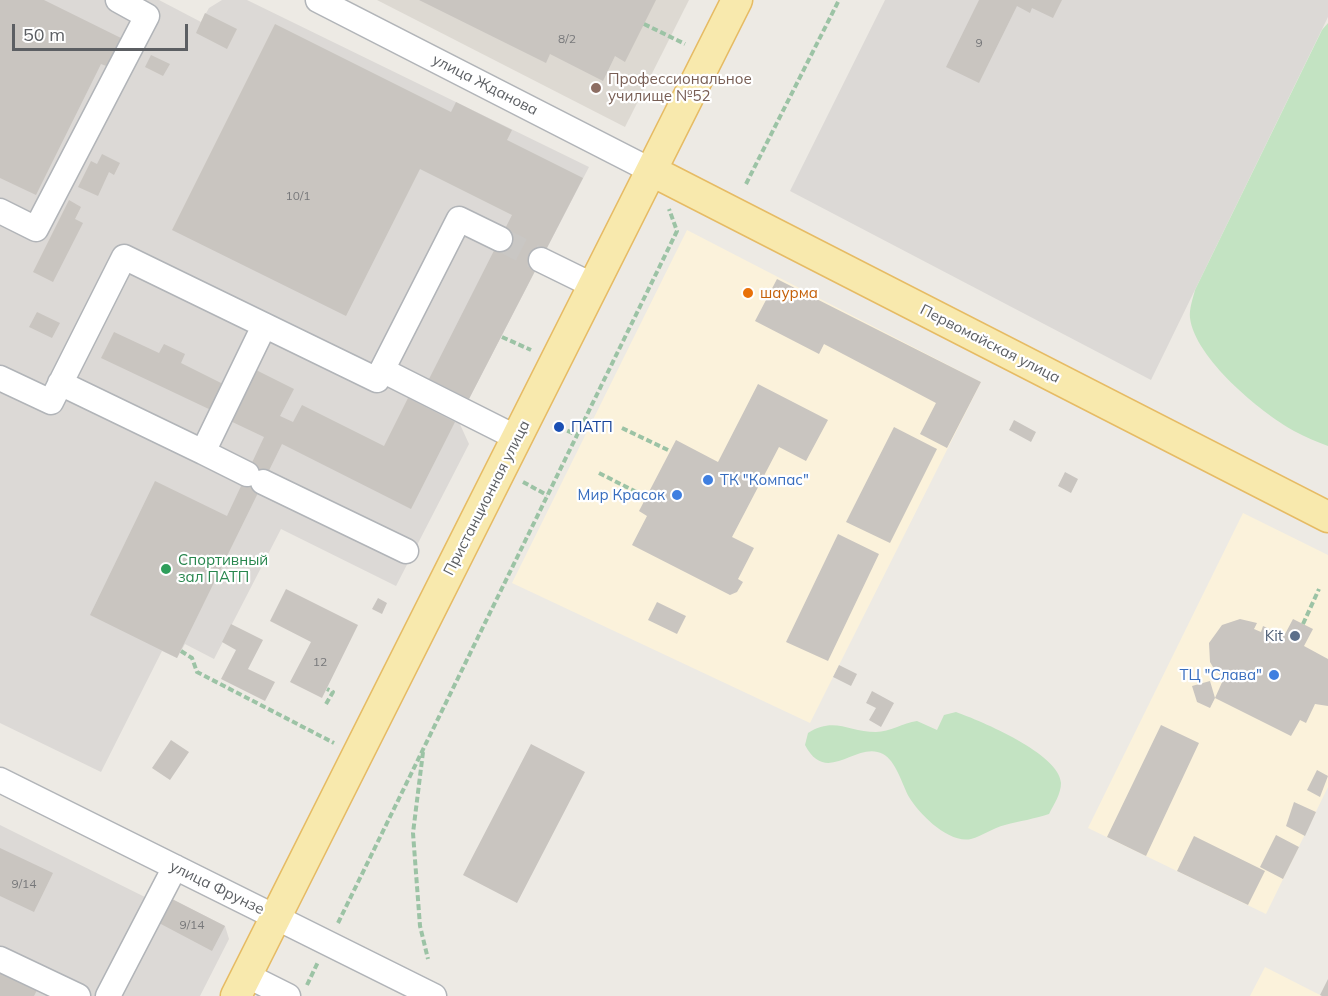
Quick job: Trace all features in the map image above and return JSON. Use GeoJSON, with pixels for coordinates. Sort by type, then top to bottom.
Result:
{"type":"FeatureCollection","features":[{"type":"Feature","properties":{"kind":"main road","name":"Пристанционная улица"},"geometry":{"type":"LineString","coordinates":[[241,986],[737,0]]}},
{"type":"Feature","properties":{"kind":"main road","name":"Первомайская улица"},"geometry":{"type":"LineString","coordinates":[[652,171],[1328,517]]}},
{"type":"Feature","properties":{"kind":"street"},"geometry":{"type":"LineString","coordinates":[[0,211],[36,229],[147,16],[118,0]]}},
{"type":"Feature","properties":{"kind":"street","name":"улица Жданова"},"geometry":{"type":"LineString","coordinates":[[318,0],[652,171]]}},
{"type":"Feature","properties":{"kind":"street"},"geometry":{"type":"LineString","coordinates":[[0,378],[51,402],[124,257],[377,380],[459,219],[500,239]]}},
{"type":"Feature","properties":{"kind":"street"},"geometry":{"type":"LineString","coordinates":[[541,260],[594,286]]}},
{"type":"Feature","properties":{"kind":"street"},"geometry":{"type":"LineString","coordinates":[[203,452],[264,326]]}},
{"type":"Feature","properties":{"kind":"street"},"geometry":{"type":"LineString","coordinates":[[382,370],[517,438]]}},
{"type":"Feature","properties":{"kind":"street"},"geometry":{"type":"LineString","coordinates":[[60,383],[406,551]]}},
{"type":"Feature","properties":{"kind":"street","name":"улица Фрунзе"},"geometry":{"type":"LineString","coordinates":[[0,780],[434,996]]}},
{"type":"Feature","properties":{"kind":"street"},"geometry":{"type":"LineString","coordinates":[[108,996],[174,867]]}},
{"type":"Feature","properties":{"kind":"street"},"geometry":{"type":"LineString","coordinates":[[0,959],[78,996]]}},
{"type":"Feature","properties":{"kind":"street"},"geometry":{"type":"LineString","coordinates":[[241,986],[297,992]]}},
{"type":"Feature","properties":{"kind":"path"},"geometry":{"type":"LineString","coordinates":[[746,183],[839,0]]}},
{"type":"Feature","properties":{"kind":"path"},"geometry":{"type":"LineString","coordinates":[[644,24],[685,44]]}},
{"type":"Feature","properties":{"kind":"path"},"geometry":{"type":"LineString","coordinates":[[297,992],[327,942],[677,231],[668,206]]}},
{"type":"Feature","properties":{"kind":"path"},"geometry":{"type":"LineString","coordinates":[[502,337],[532,351]]}},
{"type":"Feature","properties":{"kind":"path"},"geometry":{"type":"LineString","coordinates":[[559,427],[577,435]]}},
{"type":"Feature","properties":{"kind":"path"},"geometry":{"type":"LineString","coordinates":[[622,428],[670,452]]}},
{"type":"Feature","properties":{"kind":"path"},"geometry":{"type":"LineString","coordinates":[[599,473],[646,497]]}},
{"type":"Feature","properties":{"kind":"path"},"geometry":{"type":"LineString","coordinates":[[1303,624],[1319,589]]}},
{"type":"Feature","properties":{"kind":"path"},"geometry":{"type":"LineString","coordinates":[[181,651],[192,658],[197,672],[334,743]]}},
{"type":"Feature","properties":{"kind":"path"},"geometry":{"type":"LineString","coordinates":[[326,704],[333,692],[327,689]]}},
{"type":"Feature","properties":{"kind":"path"},"geometry":{"type":"LineString","coordinates":[[423,748],[413,833],[420,926],[428,959]]}},
{"type":"Feature","properties":{"kind":"shaded area"},"geometry":{"type":"Polygon","coordinates":[[[0,0],[159,0],[201,22],[209,8],[222,0],[247,0],[589,167],[458,420],[469,444],[396,586],[281,529],[214,659],[185,644],[177,658],[162,651],[101,772],[0,723],[0,0]]]}},
{"type":"Feature","properties":{"kind":"shaded area","name":"Профессиональное училище №52"},"geometry":{"type":"Polygon","coordinates":[[[377,0],[689,0],[625,127],[377,0]]]}},
{"type":"Feature","properties":{"kind":"shaded area"},"geometry":{"type":"Polygon","coordinates":[[[885,0],[1328,0],[1328,17],[1151,380],[790,191],[885,0]]]}},
{"type":"Feature","properties":{"kind":"shaded area"},"geometry":{"type":"Polygon","coordinates":[[[687,230],[981,382],[810,723],[512,583],[687,230]]]}},
{"type":"Feature","properties":{"kind":"shaded area"},"geometry":{"type":"Polygon","coordinates":[[[1243,513],[1328,555],[1328,787],[1266,914],[1088,828],[1243,513]]]}},
{"type":"Feature","properties":{"kind":"shaded area"},"geometry":{"type":"Polygon","coordinates":[[[0,825],[167,908],[172,899],[225,926],[229,939],[200,996],[0,996],[0,825]]]}},
{"type":"Feature","properties":{"kind":"shaded area"},"geometry":{"type":"Polygon","coordinates":[[[1265,967],[1322,996],[1250,996],[1265,967]]]}},
{"type":"Feature","properties":{"kind":"green space"},"geometry":{"type":"Polygon","coordinates":[[[1328,23],[1328,446],[1280,422],[1231,382],[1204,350],[1195,334],[1190,315],[1195,290],[1322,30],[1328,23]]]}},
{"type":"Feature","properties":{"kind":"green space"},"geometry":{"type":"Polygon","coordinates":[[[956,712],[1018,740],[1048,761],[1057,772],[1061,783],[1059,795],[1049,814],[1001,826],[971,839],[953,837],[927,819],[920,811],[909,797],[888,757],[873,751],[832,763],[823,762],[814,757],[805,745],[808,733],[826,726],[834,725],[876,732],[917,721],[937,730],[944,715],[956,712]]]}},
{"type":"Feature","properties":{"kind":"building"},"geometry":{"type":"Polygon","coordinates":[[[0,0],[44,0],[123,39],[109,67],[101,64],[36,195],[0,178],[0,0]]]}},
{"type":"Feature","properties":{"kind":"building"},"geometry":{"type":"Polygon","coordinates":[[[419,0],[656,0],[625,62],[615,56],[603,81],[550,54],[546,63],[419,0]]]}},
{"type":"Feature","properties":{"kind":"building"},"geometry":{"type":"Polygon","coordinates":[[[979,0],[1062,0],[1053,18],[1032,8],[1030,13],[1017,6],[979,83],[946,67],[979,0]]]}},
{"type":"Feature","properties":{"kind":"building"},"geometry":{"type":"Polygon","coordinates":[[[205,13],[237,29],[227,49],[196,33],[205,13]]]}},
{"type":"Feature","properties":{"kind":"building"},"geometry":{"type":"Polygon","coordinates":[[[275,24],[451,112],[456,102],[512,130],[507,140],[583,178],[469,399],[429,379],[512,215],[420,169],[346,316],[172,230],[275,24]]]}},
{"type":"Feature","properties":{"kind":"building"},"geometry":{"type":"Polygon","coordinates":[[[151,55],[170,64],[163,76],[145,67],[151,55]]]}},
{"type":"Feature","properties":{"kind":"building"},"geometry":{"type":"Polygon","coordinates":[[[102,154],[120,163],[114,175],[109,172],[98,196],[78,187],[91,161],[97,164],[102,154]]]}},
{"type":"Feature","properties":{"kind":"building"},"geometry":{"type":"Polygon","coordinates":[[[69,200],[81,207],[75,219],[83,223],[53,282],[33,272],[69,200]]]}},
{"type":"Feature","properties":{"kind":"building"},"geometry":{"type":"Polygon","coordinates":[[[777,279],[981,382],[947,448],[920,434],[936,403],[824,344],[819,354],[755,321],[777,279]]]}},
{"type":"Feature","properties":{"kind":"building"},"geometry":{"type":"Polygon","coordinates":[[[37,312],[60,323],[52,338],[29,327],[37,312]]]}},
{"type":"Feature","properties":{"kind":"building"},"geometry":{"type":"Polygon","coordinates":[[[114,332],[159,353],[164,344],[185,354],[181,363],[225,385],[213,411],[101,358],[114,332]]]}},
{"type":"Feature","properties":{"kind":"building"},"geometry":{"type":"Polygon","coordinates":[[[252,368],[294,389],[280,416],[293,422],[302,405],[384,446],[408,398],[455,422],[411,509],[282,444],[177,658],[90,615],[155,481],[227,516],[264,437],[226,419],[252,368]]]}},
{"type":"Feature","properties":{"kind":"building","name":"ТК \"Компас\""},"geometry":{"type":"Polygon","coordinates":[[[758,384],[828,420],[806,461],[779,447],[732,537],[754,548],[738,579],[743,582],[737,592],[730,595],[632,545],[647,516],[639,511],[676,440],[718,462],[758,384]]]}},
{"type":"Feature","properties":{"kind":"building"},"geometry":{"type":"Polygon","coordinates":[[[1014,420],[1036,432],[1031,442],[1009,430],[1014,420]]]}},
{"type":"Feature","properties":{"kind":"building"},"geometry":{"type":"Polygon","coordinates":[[[894,427],[937,449],[890,543],[846,522],[894,427]]]}},
{"type":"Feature","properties":{"kind":"building"},"geometry":{"type":"Polygon","coordinates":[[[1065,472],[1078,479],[1071,493],[1058,486],[1065,472]]]}},
{"type":"Feature","properties":{"kind":"building"},"geometry":{"type":"Polygon","coordinates":[[[838,534],[879,554],[828,661],[786,642],[838,534]]]}},
{"type":"Feature","properties":{"kind":"building"},"geometry":{"type":"Polygon","coordinates":[[[286,589],[358,625],[322,698],[290,682],[311,642],[270,621],[286,589]]]}},
{"type":"Feature","properties":{"kind":"building"},"geometry":{"type":"Polygon","coordinates":[[[378,598],[387,603],[382,614],[372,609],[378,598]]]}},
{"type":"Feature","properties":{"kind":"building"},"geometry":{"type":"Polygon","coordinates":[[[657,602],[686,616],[677,634],[648,620],[657,602]]]}},
{"type":"Feature","properties":{"kind":"building","name":"ТЦ \"Слава\""},"geometry":{"type":"Polygon","coordinates":[[[1240,619],[1257,623],[1254,629],[1261,632],[1263,626],[1284,636],[1293,619],[1313,629],[1304,646],[1328,659],[1328,706],[1315,704],[1306,723],[1300,720],[1291,736],[1215,698],[1224,678],[1216,672],[1210,662],[1209,643],[1222,625],[1240,619]]]}},
{"type":"Feature","properties":{"kind":"building"},"geometry":{"type":"Polygon","coordinates":[[[231,624],[263,640],[248,669],[275,682],[265,701],[221,679],[236,650],[222,642],[231,624]]]}},
{"type":"Feature","properties":{"kind":"building"},"geometry":{"type":"Polygon","coordinates":[[[839,665],[857,674],[851,686],[833,677],[839,665]]]}},
{"type":"Feature","properties":{"kind":"building"},"geometry":{"type":"Polygon","coordinates":[[[1210,681],[1215,698],[1210,708],[1197,702],[1192,686],[1210,681]]]}},
{"type":"Feature","properties":{"kind":"building"},"geometry":{"type":"Polygon","coordinates":[[[872,691],[894,703],[881,727],[869,720],[876,708],[866,703],[872,691]]]}},
{"type":"Feature","properties":{"kind":"building"},"geometry":{"type":"Polygon","coordinates":[[[1161,725],[1199,743],[1146,856],[1107,837],[1161,725]]]}},
{"type":"Feature","properties":{"kind":"building"},"geometry":{"type":"Polygon","coordinates":[[[171,740],[189,752],[170,780],[152,768],[171,740]]]}},
{"type":"Feature","properties":{"kind":"building"},"geometry":{"type":"Polygon","coordinates":[[[531,744],[585,772],[517,903],[463,875],[531,744]]]}},
{"type":"Feature","properties":{"kind":"building"},"geometry":{"type":"Polygon","coordinates":[[[1317,770],[1328,776],[1320,797],[1307,790],[1317,770]]]}},
{"type":"Feature","properties":{"kind":"building"},"geometry":{"type":"Polygon","coordinates":[[[1294,802],[1316,812],[1305,836],[1286,826],[1294,802]]]}},
{"type":"Feature","properties":{"kind":"building"},"geometry":{"type":"Polygon","coordinates":[[[1276,835],[1299,847],[1283,879],[1260,867],[1276,835]]]}},
{"type":"Feature","properties":{"kind":"building"},"geometry":{"type":"Polygon","coordinates":[[[1194,836],[1265,871],[1248,905],[1177,871],[1194,836]]]}},
{"type":"Feature","properties":{"kind":"building"},"geometry":{"type":"Polygon","coordinates":[[[0,848],[53,873],[34,912],[0,896],[0,848]]]}},
{"type":"Feature","properties":{"kind":"building"},"geometry":{"type":"Polygon","coordinates":[[[172,899],[225,926],[212,951],[159,923],[172,899]]]}},
{"type":"Feature","properties":{"kind":"building"},"geometry":{"type":"Polygon","coordinates":[[[0,972],[37,990],[34,996],[0,996],[0,972]]]}},
{"type":"Feature","properties":{"kind":"building"},"geometry":{"type":"Polygon","coordinates":[[[1328,979],[1328,996],[1322,996],[1320,995],[1328,979]]]}},
{"type":"Feature","properties":{"kind":"tunnel"},"geometry":{"type":"LineString","coordinates":[[500,239],[541,260]]}},
{"type":"Feature","properties":{"kind":"place","name":"Профессиональное училище №52"},"geometry":{"type":"Point","coordinates":[596,88]}},
{"type":"Feature","properties":{"kind":"place","name":"шаурма"},"geometry":{"type":"Point","coordinates":[748,293]}},
{"type":"Feature","properties":{"kind":"place","name":"ПАТП"},"geometry":{"type":"Point","coordinates":[559,427]}},
{"type":"Feature","properties":{"kind":"place","name":"ТК \"Компас\""},"geometry":{"type":"Point","coordinates":[708,480]}},
{"type":"Feature","properties":{"kind":"place","name":"Мир Красок"},"geometry":{"type":"Point","coordinates":[677,495]}},
{"type":"Feature","properties":{"kind":"place","name":"Спортивный зал ПАТП"},"geometry":{"type":"Point","coordinates":[166,569]}},
{"type":"Feature","properties":{"kind":"place","name":"Kit"},"geometry":{"type":"Point","coordinates":[1295,636]}},
{"type":"Feature","properties":{"kind":"place","name":"ТЦ \"Слава\""},"geometry":{"type":"Point","coordinates":[1274,675]}}]}
